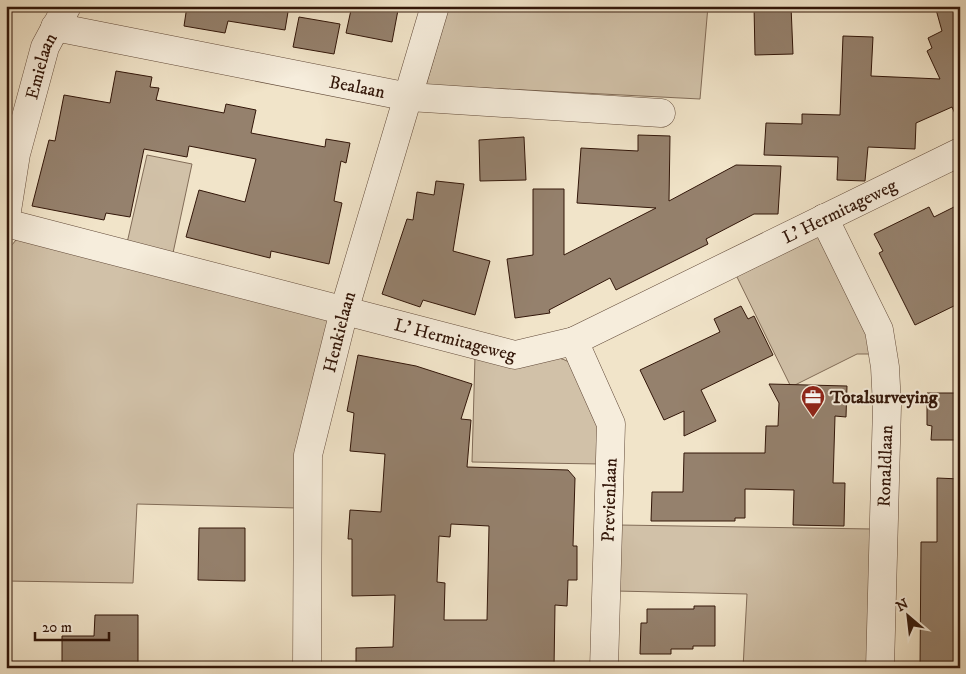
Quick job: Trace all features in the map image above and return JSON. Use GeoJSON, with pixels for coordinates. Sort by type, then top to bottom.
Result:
{"type":"FeatureCollection","features":[{"type":"Feature","properties":{"kind":"street","name":"Henkielaan"},"geometry":{"type":"LineString","coordinates":[[307,668],[308,455],[344,311],[435,6]]}},
{"type":"Feature","properties":{"kind":"street","name":"Bealaan"},"geometry":{"type":"LineString","coordinates":[[61,17],[409,97],[662,113]]}},
{"type":"Feature","properties":{"kind":"street","name":"Emielaan"},"geometry":{"type":"LineString","coordinates":[[6,218],[16,154],[45,47],[61,17]]}},
{"type":"Feature","properties":{"kind":"street","name":"L' Hermitageweg"},"geometry":{"type":"LineString","coordinates":[[6,224],[515,355],[574,341],[960,152]]}},
{"type":"Feature","properties":{"kind":"street","name":"Ronaldlaan"},"geometry":{"type":"LineString","coordinates":[[824,218],[879,330],[885,367],[887,406],[880,668]]}},
{"type":"Feature","properties":{"kind":"street","name":"Previenlaan"},"geometry":{"type":"LineString","coordinates":[[574,341],[611,424],[604,668]]}},
{"type":"Feature","properties":{"kind":"shaded area"},"geometry":{"type":"Polygon","coordinates":[[[449,6],[708,6],[700,99],[426,85],[449,6]]]}},
{"type":"Feature","properties":{"kind":"shaded area"},"geometry":{"type":"Polygon","coordinates":[[[147,155],[192,164],[173,253],[127,243],[147,155]]]}},
{"type":"Feature","properties":{"kind":"shaded area"},"geometry":{"type":"Polygon","coordinates":[[[817,236],[828,242],[874,354],[857,354],[791,387],[736,275],[817,236]]]}},
{"type":"Feature","properties":{"kind":"shaded area"},"geometry":{"type":"Polygon","coordinates":[[[23,238],[325,316],[329,324],[297,508],[137,504],[133,583],[6,581],[6,252],[16,240],[23,238]]]}},
{"type":"Feature","properties":{"kind":"shaded area"},"geometry":{"type":"Polygon","coordinates":[[[475,356],[552,356],[572,364],[601,434],[601,464],[472,462],[475,356]]]}},
{"type":"Feature","properties":{"kind":"shaded area"},"geometry":{"type":"Polygon","coordinates":[[[619,525],[873,529],[869,668],[743,668],[747,594],[616,591],[619,525]]]}},
{"type":"Feature","properties":{"kind":"building"},"geometry":{"type":"Polygon","coordinates":[[[187,6],[289,6],[285,30],[228,21],[225,33],[184,26],[187,6]]]}},
{"type":"Feature","properties":{"kind":"building"},"geometry":{"type":"Polygon","coordinates":[[[361,6],[398,10],[392,42],[346,33],[351,10],[360,11],[361,6]]]}},
{"type":"Feature","properties":{"kind":"building"},"geometry":{"type":"Polygon","coordinates":[[[754,6],[791,6],[793,54],[755,55],[754,6]]]}},
{"type":"Feature","properties":{"kind":"building"},"geometry":{"type":"Polygon","coordinates":[[[935,6],[960,6],[960,125],[952,107],[916,123],[915,149],[868,147],[865,181],[837,180],[838,157],[764,155],[766,123],[802,124],[802,114],[840,115],[843,36],[873,37],[871,76],[940,79],[927,51],[932,48],[928,38],[942,31],[935,6]]]}},
{"type":"Feature","properties":{"kind":"building"},"geometry":{"type":"Polygon","coordinates":[[[299,17],[340,24],[334,54],[293,47],[299,17]]]}},
{"type":"Feature","properties":{"kind":"building"},"geometry":{"type":"Polygon","coordinates":[[[116,71],[152,77],[150,87],[159,88],[156,100],[224,113],[226,104],[256,110],[251,133],[325,147],[326,139],[350,143],[346,163],[341,161],[334,201],[342,203],[329,264],[271,251],[270,258],[186,237],[199,190],[245,202],[256,159],[189,146],[187,157],[144,149],[130,217],[106,213],[104,220],[32,206],[49,140],[55,141],[64,95],[110,103],[116,71]]]}},
{"type":"Feature","properties":{"kind":"building"},"geometry":{"type":"Polygon","coordinates":[[[638,135],[670,136],[669,201],[736,165],[781,166],[778,214],[754,214],[706,239],[708,244],[616,290],[610,278],[549,310],[550,313],[515,318],[507,259],[533,255],[533,189],[564,189],[564,255],[656,208],[577,203],[581,148],[638,151],[638,135]]]}},
{"type":"Feature","properties":{"kind":"building"},"geometry":{"type":"Polygon","coordinates":[[[524,137],[526,180],[480,181],[479,140],[524,137]]]}},
{"type":"Feature","properties":{"kind":"building"},"geometry":{"type":"Polygon","coordinates":[[[436,181],[464,184],[453,251],[490,261],[475,315],[423,300],[420,307],[382,294],[407,219],[413,220],[417,192],[434,195],[436,181]]]}},
{"type":"Feature","properties":{"kind":"building"},"geometry":{"type":"Polygon","coordinates":[[[960,204],[960,303],[915,325],[879,253],[883,251],[874,234],[929,207],[934,217],[960,204]]]}},
{"type":"Feature","properties":{"kind":"building"},"geometry":{"type":"Polygon","coordinates":[[[741,306],[748,319],[754,316],[773,355],[701,390],[716,421],[684,436],[684,411],[664,420],[640,370],[720,332],[714,319],[741,306]]]}},
{"type":"Feature","properties":{"kind":"building"},"geometry":{"type":"Polygon","coordinates":[[[358,355],[416,366],[472,384],[461,419],[471,420],[467,467],[568,470],[575,478],[573,546],[577,546],[577,580],[568,580],[567,606],[555,605],[554,668],[356,668],[356,648],[393,647],[395,595],[352,596],[352,539],[348,539],[350,510],[381,512],[385,454],[350,451],[354,413],[347,411],[358,355]],[[451,524],[450,537],[439,536],[437,582],[445,583],[444,620],[487,620],[489,526],[451,524]]]}},
{"type":"Feature","properties":{"kind":"building"},"geometry":{"type":"Polygon","coordinates":[[[769,384],[847,386],[846,417],[835,416],[833,483],[845,483],[844,526],[793,525],[794,490],[745,489],[745,518],[735,518],[735,521],[651,521],[652,492],[683,492],[684,453],[765,453],[766,426],[778,426],[779,403],[769,384]]]}},
{"type":"Feature","properties":{"kind":"building"},"geometry":{"type":"Polygon","coordinates":[[[927,393],[960,393],[960,440],[931,440],[932,426],[927,425],[927,393]]]}},
{"type":"Feature","properties":{"kind":"building"},"geometry":{"type":"Polygon","coordinates":[[[937,478],[960,479],[960,668],[920,668],[921,542],[937,542],[937,478]]]}},
{"type":"Feature","properties":{"kind":"building"},"geometry":{"type":"Polygon","coordinates":[[[199,528],[245,528],[245,581],[198,580],[199,528]]]}},
{"type":"Feature","properties":{"kind":"building"},"geometry":{"type":"Polygon","coordinates":[[[694,606],[715,606],[715,646],[671,649],[671,654],[640,654],[641,623],[647,623],[647,609],[694,609],[694,606]]]}},
{"type":"Feature","properties":{"kind":"building"},"geometry":{"type":"Polygon","coordinates":[[[95,615],[138,615],[138,668],[62,668],[62,636],[94,636],[95,615]]]}},
{"type":"Feature","properties":{"kind":"place","name":"Totalsurveying"},"geometry":{"type":"Point","coordinates":[813,418]}}]}
